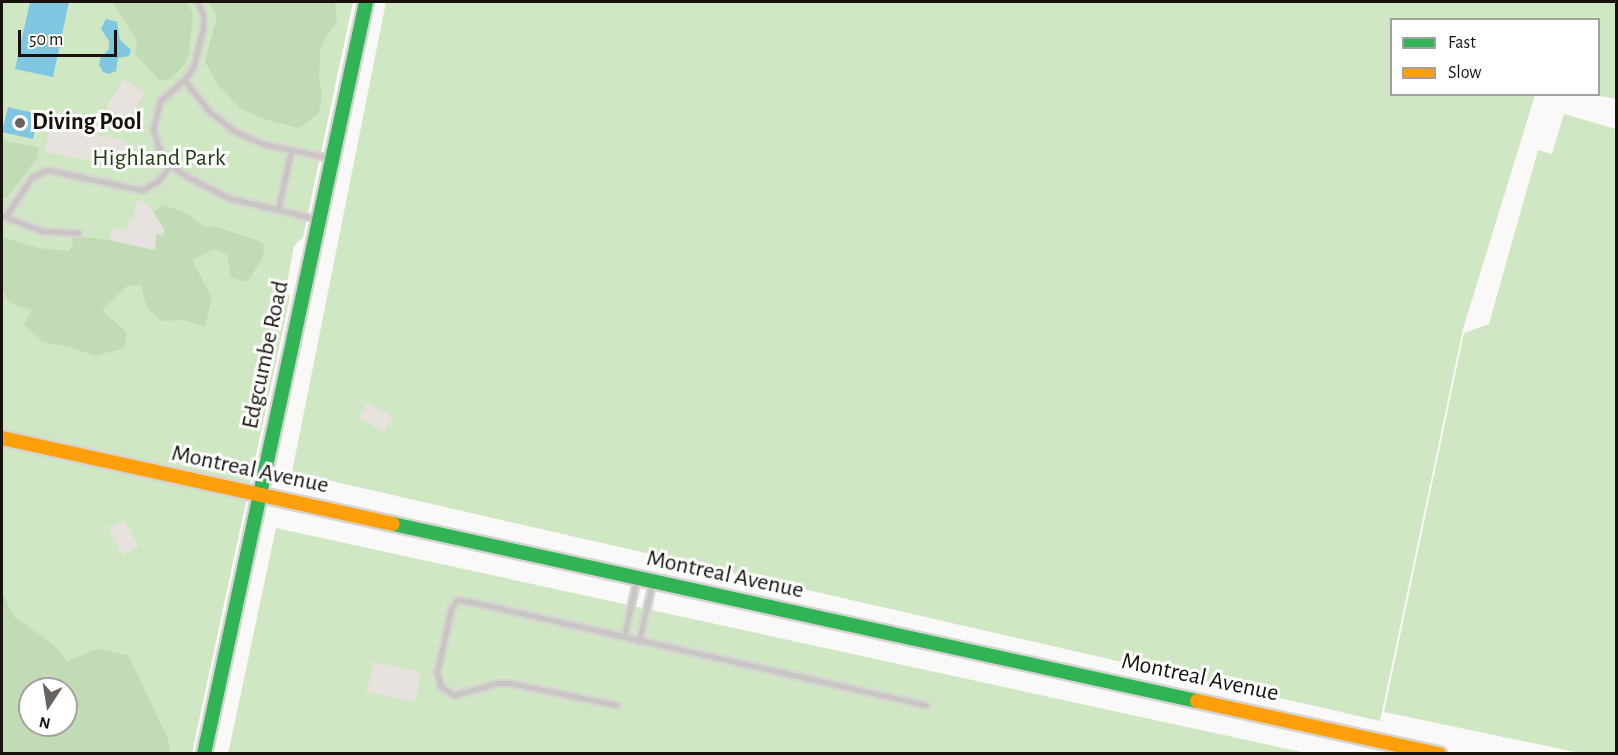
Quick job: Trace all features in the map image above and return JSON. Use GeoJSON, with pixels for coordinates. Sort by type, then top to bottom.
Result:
{"type":"FeatureCollection","features":[{"type":"Feature","properties":{"kind":"main road","name":"Edgcumbe Road"},"geometry":{"type":"LineString","coordinates":[[204,753],[258,494],[366,2]]}},
{"type":"Feature","properties":{"kind":"main road","name":"Montreal Avenue"},"geometry":{"type":"LineString","coordinates":[[2,438],[652,583],[1439,753]]}},
{"type":"Feature","properties":{"kind":"lane"},"geometry":{"type":"LineString","coordinates":[[197,2],[204,14],[203,28],[193,68],[184,80],[160,101],[153,129],[162,159],[188,177],[219,193],[319,219]]}},
{"type":"Feature","properties":{"kind":"lane"},"geometry":{"type":"LineString","coordinates":[[184,80],[210,112],[227,127],[248,138],[291,151],[332,158]]}},
{"type":"Feature","properties":{"kind":"lane"},"geometry":{"type":"LineString","coordinates":[[278,210],[291,151]]}},
{"type":"Feature","properties":{"kind":"lane"},"geometry":{"type":"LineString","coordinates":[[78,233],[43,231],[3,217],[32,177],[48,170],[142,189],[159,180],[171,164]]}},
{"type":"Feature","properties":{"kind":"lane"},"geometry":{"type":"LineString","coordinates":[[624,637],[637,579]]}},
{"type":"Feature","properties":{"kind":"lane"},"geometry":{"type":"LineString","coordinates":[[639,641],[652,583]]}},
{"type":"Feature","properties":{"kind":"lane"},"geometry":{"type":"LineString","coordinates":[[616,705],[510,683],[497,683],[472,692],[454,695],[440,686],[437,672],[451,609],[457,600],[925,705]]}},
{"type":"Feature","properties":{"kind":"green space","name":"Highland Park"},"geometry":{"type":"Polygon","coordinates":[[[2,2],[353,2],[303,237],[294,246],[286,289],[290,297],[192,753],[2,753],[2,2]]]}},
{"type":"Feature","properties":{"kind":"green space"},"geometry":{"type":"Polygon","coordinates":[[[112,2],[187,2],[193,14],[189,54],[185,64],[171,78],[165,81],[159,80],[135,54],[137,41],[112,2]]]}},
{"type":"Feature","properties":{"kind":"green space"},"geometry":{"type":"Polygon","coordinates":[[[209,2],[335,2],[337,22],[325,38],[320,52],[319,76],[322,94],[319,113],[299,128],[264,119],[240,108],[217,84],[205,61],[217,16],[209,2]]]}},
{"type":"Feature","properties":{"kind":"green space"},"geometry":{"type":"Polygon","coordinates":[[[386,2],[1616,2],[1616,99],[1600,96],[1600,18],[1390,18],[1390,96],[1535,96],[1463,329],[1380,721],[292,472],[386,2]]]}},
{"type":"Feature","properties":{"kind":"green space"},"geometry":{"type":"Polygon","coordinates":[[[1564,114],[1616,129],[1616,753],[1580,753],[1384,712],[1464,333],[1489,324],[1538,150],[1552,154],[1564,114]]]}},
{"type":"Feature","properties":{"kind":"green space"},"geometry":{"type":"Polygon","coordinates":[[[2,140],[39,148],[37,158],[6,199],[2,196],[2,140]]]}},
{"type":"Feature","properties":{"kind":"green space"},"geometry":{"type":"Polygon","coordinates":[[[164,205],[187,214],[203,226],[219,228],[257,240],[265,245],[262,259],[247,282],[231,278],[227,254],[213,249],[192,260],[212,298],[205,326],[183,320],[161,321],[147,308],[141,285],[127,286],[102,310],[127,333],[124,348],[95,356],[70,347],[43,342],[24,325],[32,310],[10,303],[2,290],[2,237],[38,248],[70,251],[74,236],[110,240],[155,250],[156,234],[163,236],[164,229],[153,212],[164,205]]]}},
{"type":"Feature","properties":{"kind":"green space"},"geometry":{"type":"Polygon","coordinates":[[[276,528],[1306,753],[228,754],[276,528]]]}},
{"type":"Feature","properties":{"kind":"green space"},"geometry":{"type":"Polygon","coordinates":[[[2,592],[14,617],[53,644],[67,661],[97,649],[128,655],[168,739],[170,753],[2,753],[2,592]]]}},
{"type":"Feature","properties":{"kind":"water"},"geometry":{"type":"Polygon","coordinates":[[[30,2],[69,2],[53,77],[15,69],[30,2]]]}},
{"type":"Feature","properties":{"kind":"water"},"geometry":{"type":"Polygon","coordinates":[[[106,19],[117,22],[120,40],[131,50],[129,56],[118,58],[116,71],[109,74],[103,72],[99,65],[101,57],[109,49],[109,41],[101,29],[106,19]]]}},
{"type":"Feature","properties":{"kind":"water","name":"Diving Pool"},"geometry":{"type":"Polygon","coordinates":[[[8,107],[38,114],[33,139],[2,132],[8,107]]]}},
{"type":"Feature","properties":{"kind":"building"},"geometry":{"type":"Polygon","coordinates":[[[124,79],[145,93],[127,120],[106,107],[124,79]]]}},
{"type":"Feature","properties":{"kind":"building"},"geometry":{"type":"Polygon","coordinates":[[[50,125],[127,141],[122,167],[45,152],[50,125]]]}},
{"type":"Feature","properties":{"kind":"building"},"geometry":{"type":"Polygon","coordinates":[[[137,200],[147,203],[164,229],[163,236],[156,234],[155,250],[110,240],[112,228],[126,231],[130,217],[134,217],[137,200]]]}},
{"type":"Feature","properties":{"kind":"building"},"geometry":{"type":"Polygon","coordinates":[[[367,403],[393,417],[384,432],[359,418],[367,403]]]}},
{"type":"Feature","properties":{"kind":"building"},"geometry":{"type":"Polygon","coordinates":[[[124,520],[138,546],[122,555],[108,528],[124,520]]]}},
{"type":"Feature","properties":{"kind":"building"},"geometry":{"type":"Polygon","coordinates":[[[374,662],[421,672],[415,702],[367,692],[374,662]]]}},
{"type":"Feature","properties":{"kind":"traffic: fast"},"geometry":{"type":"LineString","coordinates":[[204,754],[366,2]]}},
{"type":"Feature","properties":{"kind":"traffic: fast"},"geometry":{"type":"LineString","coordinates":[[393,524],[1197,701]]}},
{"type":"Feature","properties":{"kind":"traffic: slow"},"geometry":{"type":"LineString","coordinates":[[2,438],[393,524]]}},
{"type":"Feature","properties":{"kind":"traffic: slow"},"geometry":{"type":"LineString","coordinates":[[1197,701],[1439,754]]}},
{"type":"Feature","properties":{"kind":"place","name":"Diving Pool"},"geometry":{"type":"Point","coordinates":[20,123]}}]}
